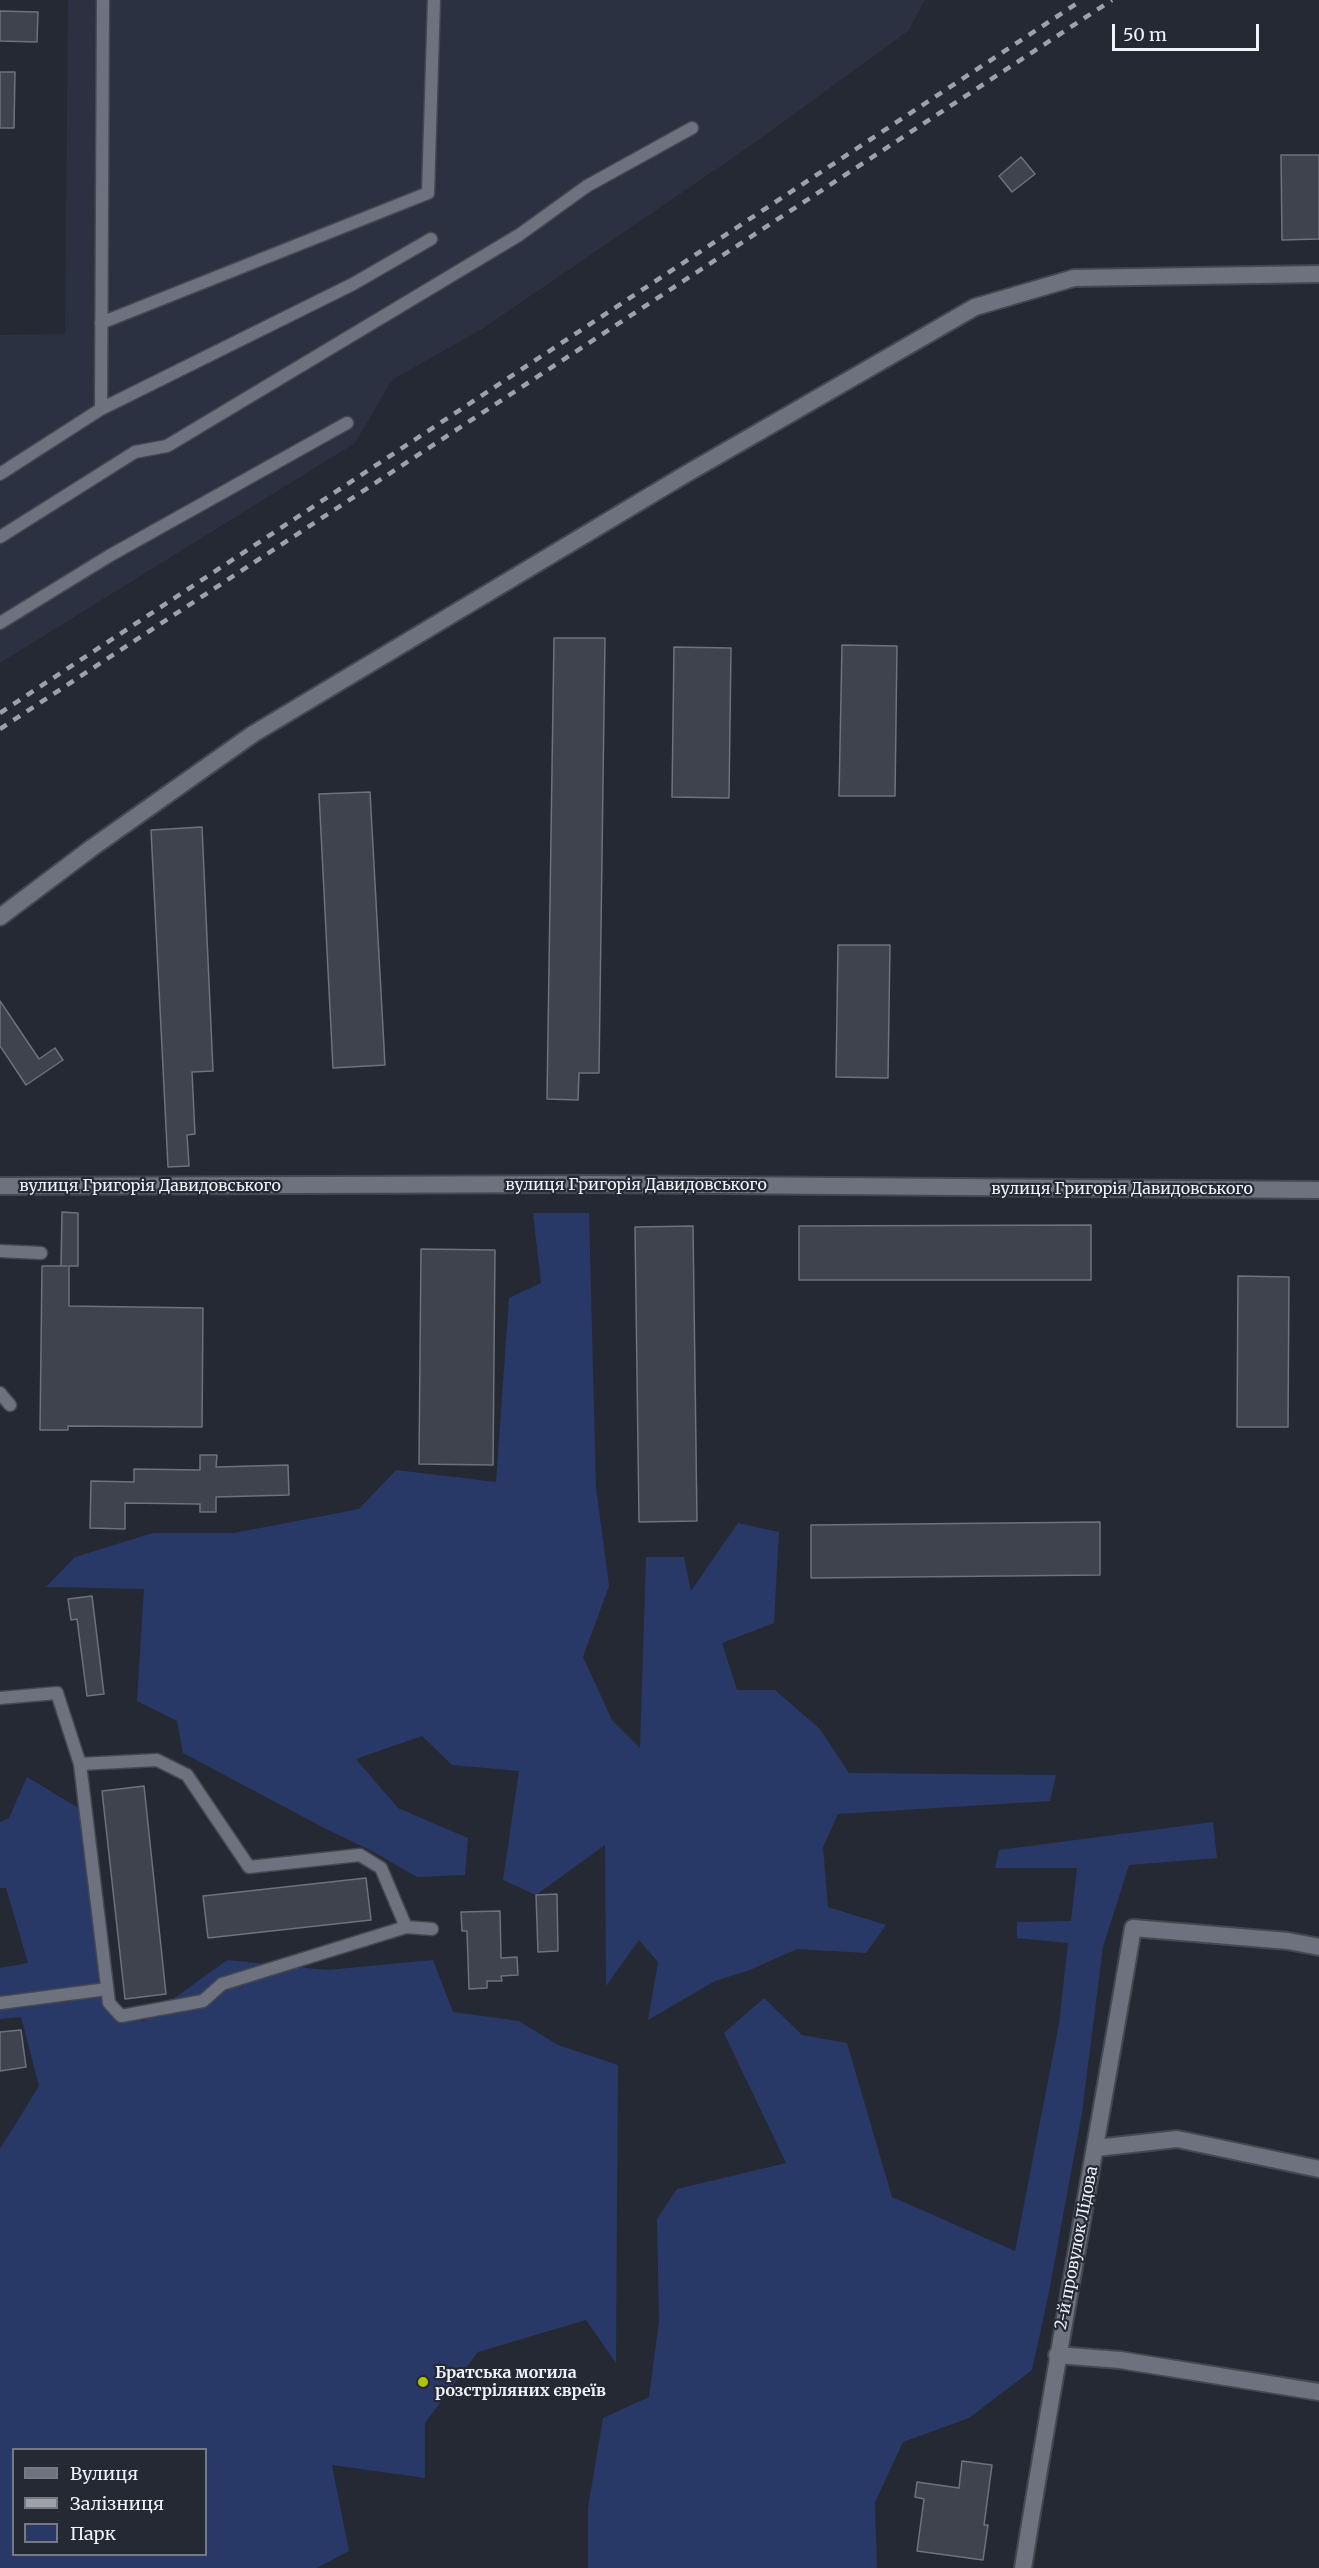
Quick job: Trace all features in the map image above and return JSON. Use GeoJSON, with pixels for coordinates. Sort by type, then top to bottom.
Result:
{"type":"FeatureCollection","features":[{"type":"Feature","properties":{"kind":"street"},"geometry":{"type":"LineString","coordinates":[[0,917],[93,847],[253,734],[686,474],[975,307],[1074,278],[1319,274]]}},
{"type":"Feature","properties":{"kind":"street","name":"вулиця Григорія Давидовського"},"geometry":{"type":"LineString","coordinates":[[0,1186],[607,1184],[1319,1190]]}},
{"type":"Feature","properties":{"kind":"street","name":"2-й провулок Лідова"},"geometry":{"type":"LineString","coordinates":[[1023,2568],[1057,2355],[1096,2148],[1133,1928],[1288,1941],[1319,1947]]}},
{"type":"Feature","properties":{"kind":"street"},"geometry":{"type":"LineString","coordinates":[[1096,2148],[1177,2139],[1319,2169]]}},
{"type":"Feature","properties":{"kind":"street"},"geometry":{"type":"LineString","coordinates":[[1057,2355],[1120,2360],[1319,2392]]}},
{"type":"Feature","properties":{"kind":"lane"},"geometry":{"type":"LineString","coordinates":[[100,409],[103,0]]}},
{"type":"Feature","properties":{"kind":"lane"},"geometry":{"type":"LineString","coordinates":[[101,323],[428,193],[434,0]]}},
{"type":"Feature","properties":{"kind":"lane"},"geometry":{"type":"LineString","coordinates":[[0,537],[135,452],[166,446],[388,316],[519,235],[587,186],[692,128]]}},
{"type":"Feature","properties":{"kind":"lane"},"geometry":{"type":"LineString","coordinates":[[0,474],[100,409],[352,284],[431,239]]}},
{"type":"Feature","properties":{"kind":"lane"},"geometry":{"type":"LineString","coordinates":[[0,623],[109,556],[347,423]]}},
{"type":"Feature","properties":{"kind":"lane"},"geometry":{"type":"LineString","coordinates":[[0,1251],[40,1253]]}},
{"type":"Feature","properties":{"kind":"lane"},"geometry":{"type":"LineString","coordinates":[[0,1393],[10,1405]]}},
{"type":"Feature","properties":{"kind":"lane"},"geometry":{"type":"LineString","coordinates":[[0,1698],[57,1693],[80,1764],[109,2003],[121,2016],[204,2001],[222,1984],[406,1927],[432,1929]]}},
{"type":"Feature","properties":{"kind":"lane"},"geometry":{"type":"LineString","coordinates":[[80,1764],[157,1760],[187,1775],[249,1868],[360,1854],[381,1868],[406,1927]]}},
{"type":"Feature","properties":{"kind":"lane"},"geometry":{"type":"LineString","coordinates":[[0,2003],[107,1989]]}},
{"type":"Feature","properties":{"kind":"shaded area"},"geometry":{"type":"Polygon","coordinates":[[[68,0],[925,0],[908,31],[753,144],[482,329],[392,380],[355,443],[0,663],[0,335],[65,334],[68,0]]]}},
{"type":"Feature","properties":{"kind":"green space"},"geometry":{"type":"Polygon","coordinates":[[[533,1213],[589,1213],[596,1487],[609,1586],[583,1657],[612,1720],[640,1748],[646,1557],[684,1557],[691,1591],[738,1523],[779,1532],[774,1623],[722,1643],[737,1690],[775,1690],[820,1729],[849,1773],[1056,1775],[1050,1801],[838,1814],[823,1847],[828,1907],[886,1925],[866,1953],[797,1949],[750,1970],[715,1981],[648,2020],[658,1962],[639,1940],[606,1986],[605,1845],[536,1895],[503,1880],[519,1771],[452,1765],[422,1736],[356,1759],[398,1808],[468,1838],[465,1875],[417,1877],[370,1850],[183,1753],[177,1721],[137,1701],[144,1589],[46,1587],[75,1557],[153,1533],[234,1533],[359,1509],[396,1470],[496,1482],[509,1298],[541,1283],[533,1213]]]}},
{"type":"Feature","properties":{"kind":"green space"},"geometry":{"type":"Polygon","coordinates":[[[27,1777],[85,1812],[112,2009],[143,2021],[227,1960],[327,1970],[433,1960],[453,2012],[519,2021],[558,2045],[618,2065],[616,2363],[586,2320],[478,2352],[425,2423],[425,2478],[332,2465],[349,2551],[317,2568],[0,2568],[0,2149],[39,2086],[21,2017],[0,2019],[0,1968],[28,1963],[6,1888],[0,1888],[0,1822],[9,1818],[27,1777]]]}},
{"type":"Feature","properties":{"kind":"green space"},"geometry":{"type":"Polygon","coordinates":[[[1213,1822],[1217,1858],[1129,1865],[1103,1947],[1082,2113],[1032,2370],[969,2418],[903,2442],[875,2502],[877,2568],[588,2568],[588,2508],[603,2418],[649,2397],[659,2321],[657,2219],[677,2189],[786,2163],[724,2033],[764,1998],[802,2035],[847,2043],[892,2197],[1015,2251],[1059,2024],[1068,1943],[1017,1938],[1017,1922],[1071,1921],[1077,1868],[995,1868],[999,1850],[1213,1822]]]}},
{"type":"Feature","properties":{"kind":"building"},"geometry":{"type":"Polygon","coordinates":[[[0,11],[38,12],[37,42],[0,41],[0,11]]]}},
{"type":"Feature","properties":{"kind":"building"},"geometry":{"type":"Polygon","coordinates":[[[0,72],[15,72],[14,128],[0,128],[0,72]]]}},
{"type":"Feature","properties":{"kind":"building"},"geometry":{"type":"Polygon","coordinates":[[[1281,155],[1319,155],[1319,239],[1282,240],[1281,155]]]}},
{"type":"Feature","properties":{"kind":"building"},"geometry":{"type":"Polygon","coordinates":[[[1021,157],[1035,174],[1012,192],[999,176],[1021,157]]]}},
{"type":"Feature","properties":{"kind":"building"},"geometry":{"type":"Polygon","coordinates":[[[554,638],[605,638],[599,1073],[579,1073],[578,1100],[547,1099],[554,638]]]}},
{"type":"Feature","properties":{"kind":"building"},"geometry":{"type":"Polygon","coordinates":[[[842,645],[897,646],[895,796],[839,796],[842,645]]]}},
{"type":"Feature","properties":{"kind":"building"},"geometry":{"type":"Polygon","coordinates":[[[674,647],[731,648],[729,798],[672,797],[674,647]]]}},
{"type":"Feature","properties":{"kind":"building"},"geometry":{"type":"Polygon","coordinates":[[[370,792],[385,1065],[333,1068],[319,794],[370,792]]]}},
{"type":"Feature","properties":{"kind":"building"},"geometry":{"type":"Polygon","coordinates":[[[202,827],[213,1071],[192,1072],[195,1134],[187,1135],[189,1166],[168,1167],[151,830],[202,827]]]}},
{"type":"Feature","properties":{"kind":"building"},"geometry":{"type":"Polygon","coordinates":[[[838,945],[890,945],[888,1078],[836,1077],[838,945]]]}},
{"type":"Feature","properties":{"kind":"building"},"geometry":{"type":"Polygon","coordinates":[[[0,1001],[39,1059],[55,1048],[63,1060],[26,1085],[0,1046],[0,1001]]]}},
{"type":"Feature","properties":{"kind":"building"},"geometry":{"type":"Polygon","coordinates":[[[62,1212],[78,1213],[78,1266],[69,1266],[69,1306],[203,1308],[202,1427],[68,1426],[68,1430],[40,1430],[42,1266],[61,1266],[62,1212]]]}},
{"type":"Feature","properties":{"kind":"building"},"geometry":{"type":"Polygon","coordinates":[[[1091,1225],[1091,1280],[799,1280],[799,1226],[1091,1225]]]}},
{"type":"Feature","properties":{"kind":"building"},"geometry":{"type":"Polygon","coordinates":[[[693,1226],[697,1521],[639,1522],[635,1227],[693,1226]]]}},
{"type":"Feature","properties":{"kind":"building"},"geometry":{"type":"Polygon","coordinates":[[[421,1249],[495,1250],[493,1465],[419,1464],[421,1249]]]}},
{"type":"Feature","properties":{"kind":"building"},"geometry":{"type":"Polygon","coordinates":[[[1238,1276],[1289,1277],[1288,1427],[1237,1427],[1238,1276]]]}},
{"type":"Feature","properties":{"kind":"building"},"geometry":{"type":"Polygon","coordinates":[[[200,1455],[217,1455],[216,1467],[288,1465],[289,1495],[216,1497],[216,1512],[200,1512],[200,1504],[125,1503],[125,1529],[90,1528],[91,1481],[134,1482],[134,1469],[200,1470],[200,1455]]]}},
{"type":"Feature","properties":{"kind":"building"},"geometry":{"type":"Polygon","coordinates":[[[1100,1522],[1100,1575],[811,1578],[811,1525],[1100,1522]]]}},
{"type":"Feature","properties":{"kind":"building"},"geometry":{"type":"Polygon","coordinates":[[[92,1596],[104,1694],[87,1696],[77,1619],[71,1620],[68,1599],[92,1596]]]}},
{"type":"Feature","properties":{"kind":"building"},"geometry":{"type":"Polygon","coordinates":[[[144,1786],[166,1994],[125,1999],[102,1791],[144,1786]]]}},
{"type":"Feature","properties":{"kind":"building"},"geometry":{"type":"Polygon","coordinates":[[[366,1878],[371,1920],[208,1938],[203,1896],[366,1878]]]}},
{"type":"Feature","properties":{"kind":"building"},"geometry":{"type":"Polygon","coordinates":[[[557,1894],[558,1951],[538,1952],[536,1895],[557,1894]]]}},
{"type":"Feature","properties":{"kind":"building"},"geometry":{"type":"Polygon","coordinates":[[[500,1911],[501,1958],[517,1957],[518,1975],[501,1976],[502,1981],[487,1981],[487,1988],[469,1989],[467,1931],[462,1931],[461,1912],[500,1911]]]}},
{"type":"Feature","properties":{"kind":"building"},"geometry":{"type":"Polygon","coordinates":[[[21,2030],[26,2067],[0,2071],[0,2032],[21,2030]]]}},
{"type":"Feature","properties":{"kind":"building"},"geometry":{"type":"Polygon","coordinates":[[[962,2461],[992,2465],[984,2525],[988,2525],[983,2560],[917,2551],[924,2499],[915,2497],[917,2482],[959,2488],[962,2461]]]}},
{"type":"Feature","properties":{"kind":"railway"},"geometry":{"type":"LineString","coordinates":[[0,713],[1082,0]]}},
{"type":"Feature","properties":{"kind":"railway"},"geometry":{"type":"LineString","coordinates":[[0,729],[1112,0]]}},
{"type":"Feature","properties":{"kind":"place","name":"Братська могила розстріляних євреїв"},"geometry":{"type":"Point","coordinates":[423,2382]}}]}
